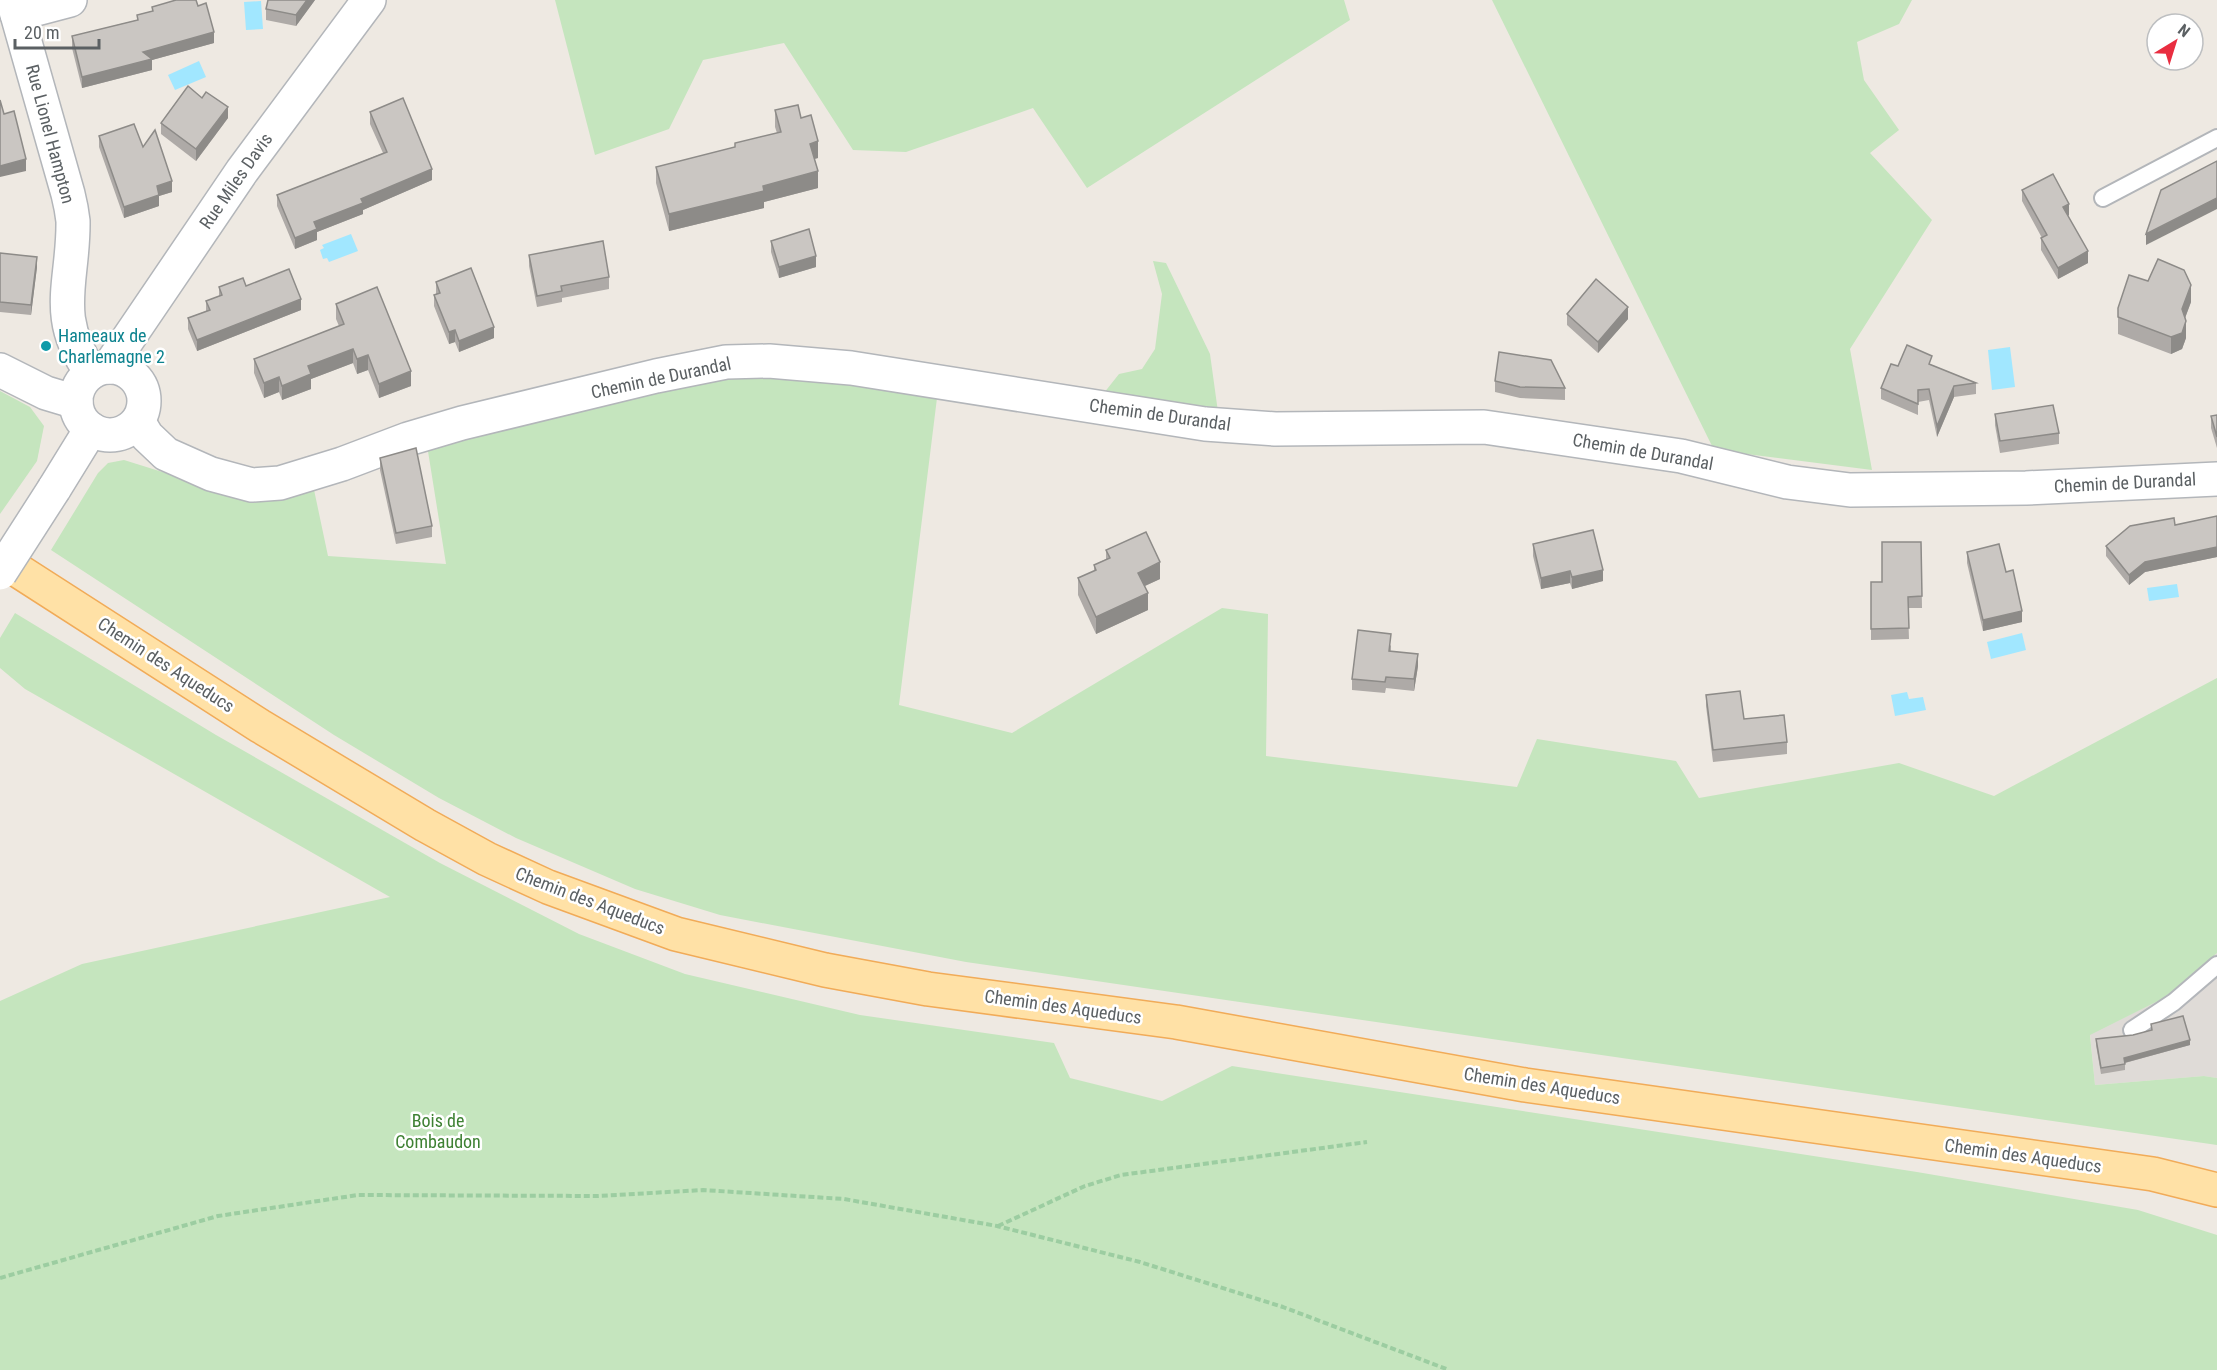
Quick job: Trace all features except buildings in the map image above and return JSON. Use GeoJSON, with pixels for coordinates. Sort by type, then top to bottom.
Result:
{"type":"FeatureCollection","features":[{"type":"Feature","properties":{"kind":"main road","name":"Chemin des Aqueducs"},"geometry":{"type":"LineString","coordinates":[[0,559],[260,726],[425,825],[487,859],[549,887],[676,934],[814,968],[928,989],[1176,1022],[1536,1087],[2153,1174],[2217,1190]]}},
{"type":"Feature","properties":{"kind":"street"},"geometry":{"type":"LineString","coordinates":[[15,7],[70,0]]}},
{"type":"Feature","properties":{"kind":"street","name":"Rue Miles Davis"},"geometry":{"type":"LineString","coordinates":[[100,370],[242,171],[369,0]]}},
{"type":"Feature","properties":{"kind":"street","name":"Rue Lionel Hampton"},"geometry":{"type":"LineString","coordinates":[[15,7],[68,194],[73,220],[66,297],[68,315],[78,355],[100,370]]}},
{"type":"Feature","properties":{"kind":"street","name":"Chemin de Durandal"},"geometry":{"type":"LineString","coordinates":[[138,421],[147,436],[166,454],[211,474],[252,485],[280,483],[342,464],[408,439],[473,421],[656,376],[726,362],[769,361],[851,368],[1205,424],[1275,429],[1484,427],[1681,456],[1787,483],[1850,490],[2026,488],[2217,479]]}},
{"type":"Feature","properties":{"kind":"street"},"geometry":{"type":"LineString","coordinates":[[0,370],[46,393],[83,416],[103,434],[116,434],[128,430],[138,421],[144,400],[137,380],[119,368],[100,370],[83,381],[77,391],[83,416],[54,489],[0,573]]}},
{"type":"Feature","properties":{"kind":"lane"},"geometry":{"type":"LineString","coordinates":[[2103,198],[2217,138]]}},
{"type":"Feature","properties":{"kind":"lane"},"geometry":{"type":"LineString","coordinates":[[2132,1030],[2174,1002],[2217,965]]}},
{"type":"Feature","properties":{"kind":"path"},"geometry":{"type":"LineString","coordinates":[[997,1226],[1085,1186],[1121,1175],[1367,1142]]}},
{"type":"Feature","properties":{"kind":"path"},"geometry":{"type":"LineString","coordinates":[[0,1278],[218,1216],[358,1195],[598,1196],[703,1190],[844,1199],[997,1226],[1140,1262],[1283,1306],[1449,1370]]}},
{"type":"Feature","properties":{"kind":"shaded area"},"geometry":{"type":"Polygon","coordinates":[[[2217,953],[2217,1078],[2204,1076],[2095,1085],[2090,1034],[2164,998],[2217,953]]]}},
{"type":"Feature","properties":{"kind":"green space"},"geometry":{"type":"Polygon","coordinates":[[[555,0],[1344,0],[1350,20],[1087,188],[1033,108],[906,152],[853,150],[784,43],[703,60],[669,129],[595,155],[555,0]]]}},
{"type":"Feature","properties":{"kind":"green space"},"geometry":{"type":"Polygon","coordinates":[[[1492,0],[1912,0],[1899,24],[1857,42],[1864,80],[1899,130],[1870,153],[1932,220],[1850,349],[1872,470],[1714,450],[1492,0]]]}},
{"type":"Feature","properties":{"kind":"green space"},"geometry":{"type":"Polygon","coordinates":[[[1153,261],[1166,263],[1210,354],[1218,412],[1100,398],[1119,374],[1142,369],[1155,349],[1162,294],[1153,261]]]}},
{"type":"Feature","properties":{"kind":"green space"},"geometry":{"type":"Polygon","coordinates":[[[808,376],[937,398],[899,705],[1012,733],[1222,608],[1268,614],[1266,756],[1517,787],[1537,739],[1676,761],[1699,798],[1899,763],[1994,796],[2217,678],[2217,953],[2164,998],[2090,1035],[2095,1085],[2204,1076],[2217,1078],[2217,1145],[966,962],[720,915],[635,889],[516,838],[439,798],[334,735],[51,550],[98,473],[108,463],[124,460],[236,495],[313,485],[328,556],[446,564],[427,445],[714,377],[808,376]]]}},
{"type":"Feature","properties":{"kind":"green space"},"geometry":{"type":"Polygon","coordinates":[[[0,391],[30,407],[44,426],[37,461],[0,514],[0,391]]]}},
{"type":"Feature","properties":{"kind":"green space","name":"Bois de Combaudon"},"geometry":{"type":"Polygon","coordinates":[[[15,613],[216,735],[440,863],[579,934],[685,974],[860,1015],[1054,1043],[1070,1078],[1162,1101],[1232,1066],[1917,1172],[2138,1210],[2217,1235],[2217,1370],[0,1370],[0,1001],[82,964],[390,897],[25,689],[0,668],[0,638],[15,613]]]}},
{"type":"Feature","properties":{"kind":"water"},"geometry":{"type":"Polygon","coordinates":[[[261,1],[263,29],[246,30],[244,2],[261,1]]]}},
{"type":"Feature","properties":{"kind":"water"},"geometry":{"type":"Polygon","coordinates":[[[199,61],[206,77],[175,90],[168,75],[199,61]]]}},
{"type":"Feature","properties":{"kind":"water"},"geometry":{"type":"Polygon","coordinates":[[[351,234],[358,251],[329,262],[327,258],[323,259],[320,250],[324,248],[322,245],[351,234]]]}},
{"type":"Feature","properties":{"kind":"water"},"geometry":{"type":"Polygon","coordinates":[[[2010,347],[2015,387],[1992,390],[1988,350],[2010,347]]]}},
{"type":"Feature","properties":{"kind":"water"},"geometry":{"type":"Polygon","coordinates":[[[2177,584],[2179,597],[2149,601],[2147,588],[2177,584]]]}},
{"type":"Feature","properties":{"kind":"water"},"geometry":{"type":"Polygon","coordinates":[[[2022,633],[2026,650],[1991,659],[1987,642],[2022,633]]]}},
{"type":"Feature","properties":{"kind":"water"},"geometry":{"type":"Polygon","coordinates":[[[1907,692],[1909,699],[1923,697],[1926,710],[1895,716],[1891,695],[1907,692]]]}},
{"type":"Feature","properties":{"kind":"place","name":"Hameaux de Charlemagne 2"},"geometry":{"type":"Point","coordinates":[46,346]}}]}
